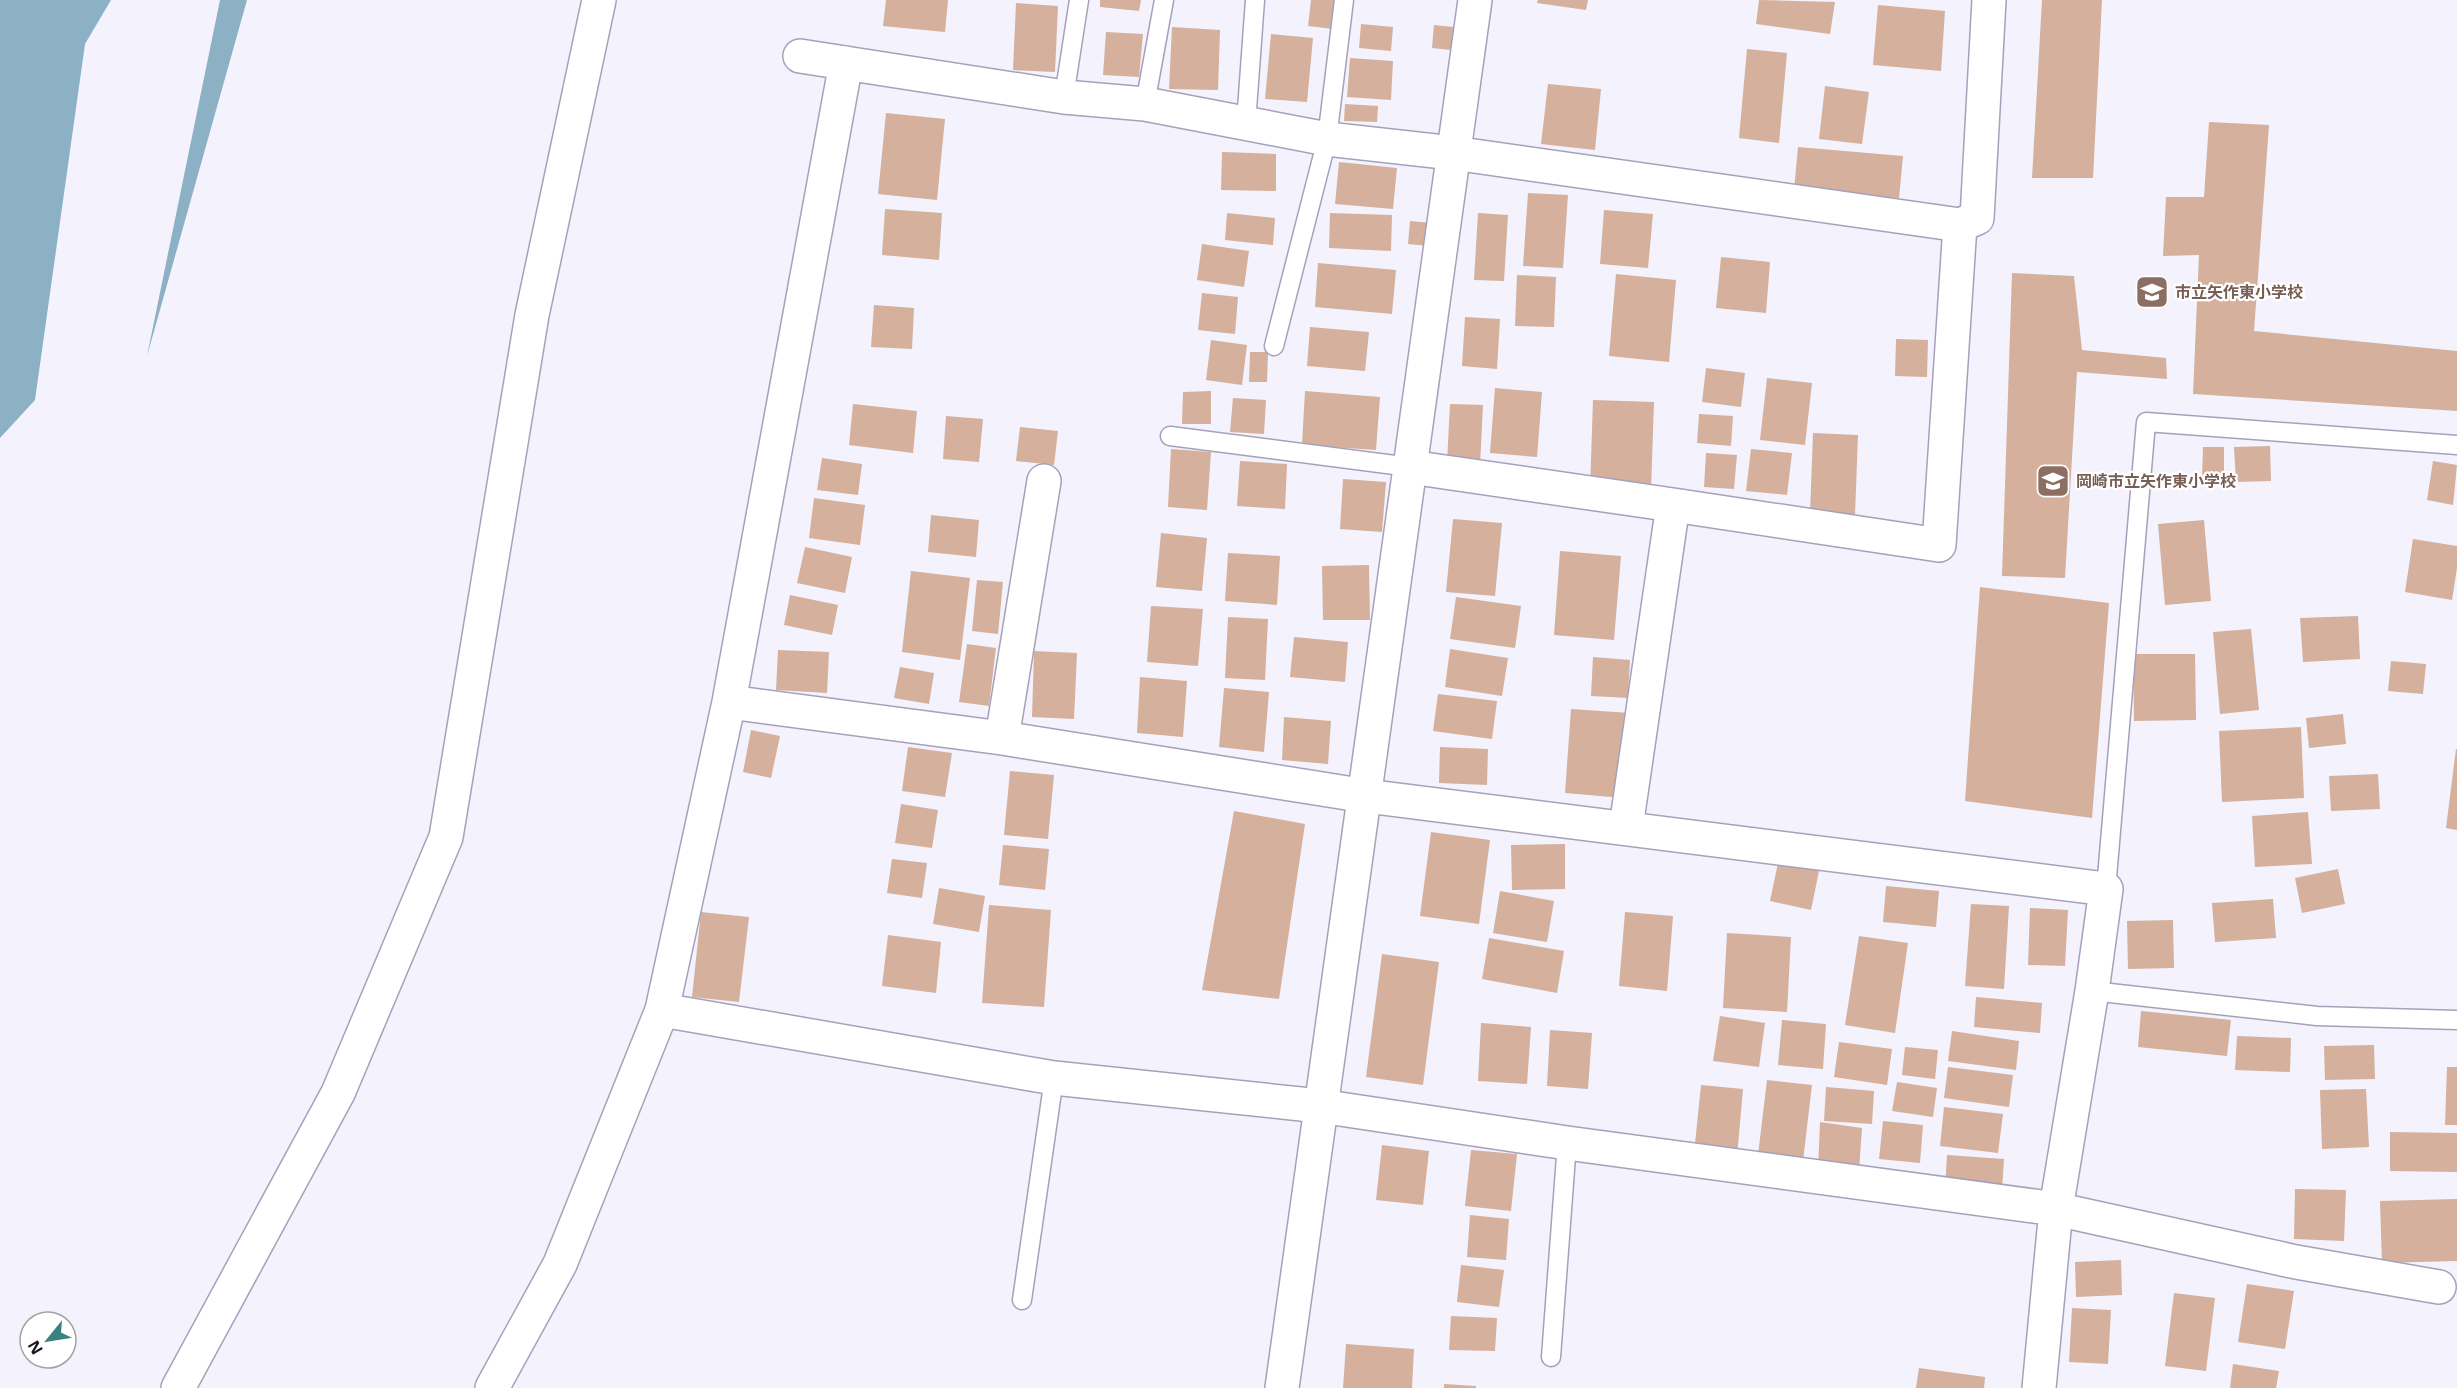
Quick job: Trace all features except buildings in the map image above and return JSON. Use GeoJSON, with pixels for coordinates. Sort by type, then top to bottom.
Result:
{"type":"FeatureCollection","features":[{"type":"Feature","properties":{"kind":"street"},"geometry":{"type":"LineString","coordinates":[[178,1388],[338,1093],[446,837],[532,315],[599,0]]}},
{"type":"Feature","properties":{"kind":"street"},"geometry":{"type":"LineString","coordinates":[[1282,1388],[1475,0]]}},
{"type":"Feature","properties":{"kind":"street"},"geometry":{"type":"LineString","coordinates":[[800,56],[1064,97],[1145,104],[1327,140],[1453,153],[1960,225],[1977,218],[1989,0]]}},
{"type":"Feature","properties":{"kind":"street"},"geometry":{"type":"LineString","coordinates":[[492,1388],[560,1264],[662,1010],[729,702],[846,63]]}},
{"type":"Feature","properties":{"kind":"street"},"geometry":{"type":"LineString","coordinates":[[1410,467],[1939,544],[1960,225]]}},
{"type":"Feature","properties":{"kind":"street"},"geometry":{"type":"LineString","coordinates":[[1002,738],[1044,481]]}},
{"type":"Feature","properties":{"kind":"street"},"geometry":{"type":"LineString","coordinates":[[1626,828],[1673,505]]}},
{"type":"Feature","properties":{"kind":"street"},"geometry":{"type":"LineString","coordinates":[[729,702],[1002,738],[1366,796],[2106,889],[2092,992],[2056,1209],[2039,1388]]}},
{"type":"Feature","properties":{"kind":"street"},"geometry":{"type":"LineString","coordinates":[[662,1010],[1054,1078],[1320,1106],[1567,1143],[2056,1209],[2296,1262],[2439,1287]]}},
{"type":"Feature","properties":{"kind":"lane"},"geometry":{"type":"LineString","coordinates":[[1064,97],[1080,0]]}},
{"type":"Feature","properties":{"kind":"lane"},"geometry":{"type":"LineString","coordinates":[[1145,104],[1164,0]]}},
{"type":"Feature","properties":{"kind":"lane"},"geometry":{"type":"LineString","coordinates":[[1246,123],[1256,0]]}},
{"type":"Feature","properties":{"kind":"lane"},"geometry":{"type":"LineString","coordinates":[[1274,346],[1327,140],[1344,0]]}},
{"type":"Feature","properties":{"kind":"lane"},"geometry":{"type":"LineString","coordinates":[[2106,889],[2146,422],[2457,445]]}},
{"type":"Feature","properties":{"kind":"lane"},"geometry":{"type":"LineString","coordinates":[[1170,436],[1410,467]]}},
{"type":"Feature","properties":{"kind":"lane"},"geometry":{"type":"LineString","coordinates":[[2092,992],[2317,1016],[2457,1020]]}},
{"type":"Feature","properties":{"kind":"lane"},"geometry":{"type":"LineString","coordinates":[[1022,1300],[1054,1078]]}},
{"type":"Feature","properties":{"kind":"lane"},"geometry":{"type":"LineString","coordinates":[[1551,1357],[1567,1143]]}},
{"type":"Feature","properties":{"kind":"water"},"geometry":{"type":"Polygon","coordinates":[[[0,0],[111,0],[85,44],[35,400],[0,438],[0,0]]]}},
{"type":"Feature","properties":{"kind":"water"},"geometry":{"type":"Polygon","coordinates":[[[220,0],[247,0],[147,356],[220,0]]]}},
{"type":"Feature","properties":{"kind":"place","name":"市立矢作東小学校"},"geometry":{"type":"Point","coordinates":[2152,292]}},
{"type":"Feature","properties":{"kind":"place","name":"岡崎市立矢作東小学校"},"geometry":{"type":"Point","coordinates":[2053,481]}}]}
